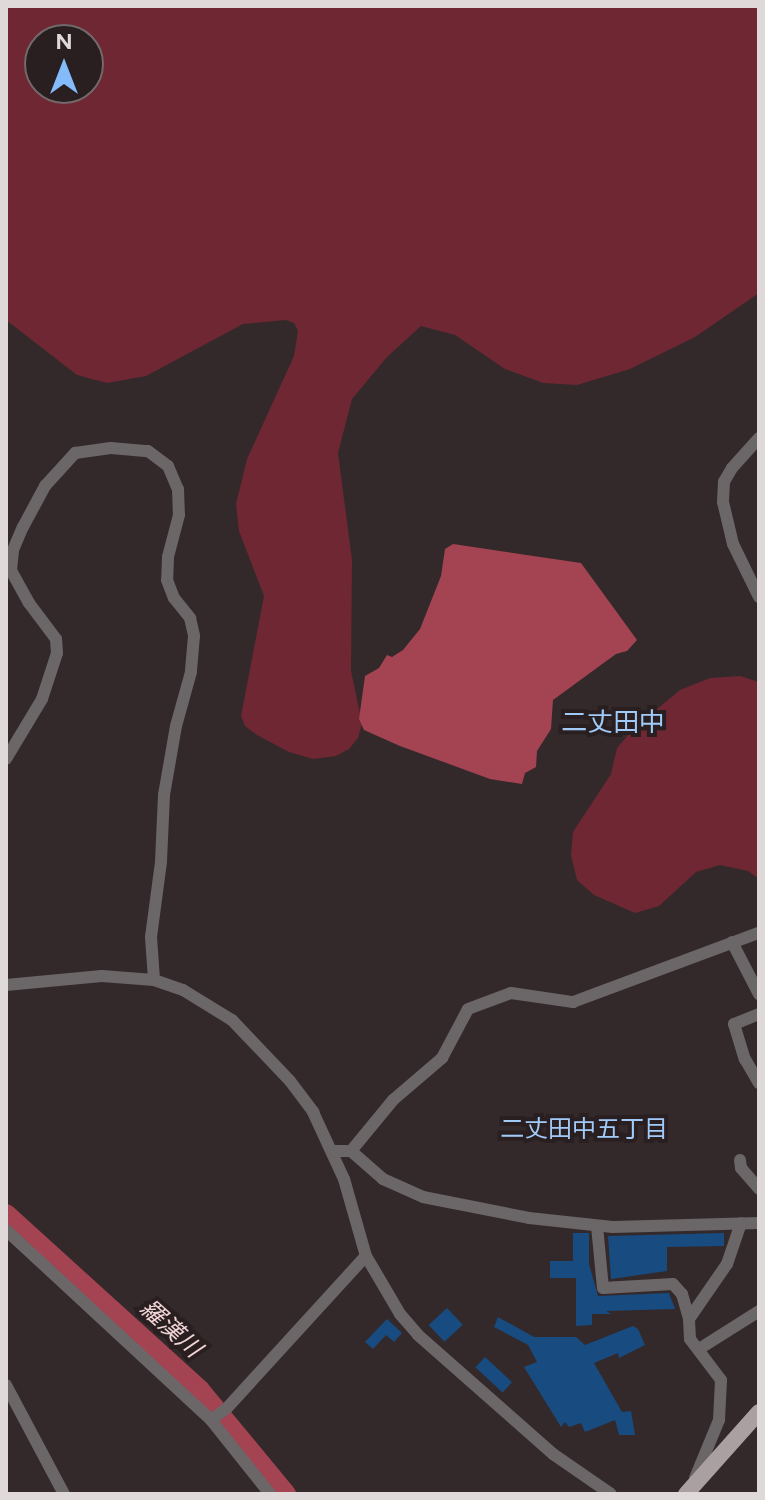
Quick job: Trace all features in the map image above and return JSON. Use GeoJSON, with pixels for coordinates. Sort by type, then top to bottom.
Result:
{"type":"FeatureCollection","features":[{"type":"Feature","properties":{"kind":"main road"},"geometry":{"type":"LineString","coordinates":[[688,1491],[759,1412]]}},
{"type":"Feature","properties":{"kind":"street"},"geometry":{"type":"LineString","coordinates":[[759,438],[732,468],[724,482],[723,502],[733,544],[759,597]]}},
{"type":"Feature","properties":{"kind":"street"},"geometry":{"type":"LineString","coordinates":[[6,759],[42,699],[57,653],[56,639],[23,594],[11,570],[13,550],[23,527],[45,486],[75,453],[111,448],[148,451],[168,466],[178,489],[179,515],[168,557],[167,580],[174,598],[190,618],[194,652],[164,795],[161,862],[151,937],[154,980]]}},
{"type":"Feature","properties":{"kind":"street"},"geometry":{"type":"LineString","coordinates":[[351,1151],[403,1091],[442,1058],[468,1009],[511,993],[573,1002],[759,933]]}},
{"type":"Feature","properties":{"kind":"street"},"geometry":{"type":"LineString","coordinates":[[732,942],[759,994]]}},
{"type":"Feature","properties":{"kind":"street"},"geometry":{"type":"LineString","coordinates":[[6,985],[102,976],[154,980],[183,990],[232,1020],[290,1081],[313,1112],[333,1151],[366,1256],[383,1289],[418,1335],[553,1454],[611,1494]]}},
{"type":"Feature","properties":{"kind":"street"},"geometry":{"type":"LineString","coordinates":[[759,1014],[734,1024],[745,1059],[759,1083]]}},
{"type":"Feature","properties":{"kind":"street"},"geometry":{"type":"LineString","coordinates":[[333,1151],[351,1151],[383,1179],[423,1197],[529,1218],[597,1226],[759,1223]]}},
{"type":"Feature","properties":{"kind":"street"},"geometry":{"type":"LineString","coordinates":[[740,1160],[741,1168],[759,1189]]}},
{"type":"Feature","properties":{"kind":"street"},"geometry":{"type":"LineString","coordinates":[[689,1319],[727,1264],[741,1223]]}},
{"type":"Feature","properties":{"kind":"street"},"geometry":{"type":"LineString","coordinates":[[597,1226],[603,1288],[673,1284],[682,1294],[689,1319],[690,1339],[721,1380],[719,1420],[688,1491]]}},
{"type":"Feature","properties":{"kind":"street"},"geometry":{"type":"LineString","coordinates":[[6,1230],[211,1420],[270,1494]]}},
{"type":"Feature","properties":{"kind":"street"},"geometry":{"type":"LineString","coordinates":[[211,1420],[227,1408],[366,1256]]}},
{"type":"Feature","properties":{"kind":"street"},"geometry":{"type":"LineString","coordinates":[[699,1349],[759,1311]]}},
{"type":"Feature","properties":{"kind":"street"},"geometry":{"type":"LineString","coordinates":[[6,1385],[64,1494]]}},
{"type":"Feature","properties":{"kind":"shaded area"},"geometry":{"type":"Polygon","coordinates":[[[6,6],[759,6],[759,293],[695,337],[630,369],[577,385],[543,383],[505,369],[455,335],[421,326],[387,357],[352,399],[338,453],[352,560],[351,671],[362,723],[358,738],[349,749],[336,756],[313,759],[289,752],[245,726],[241,716],[264,596],[239,531],[236,504],[247,459],[294,356],[298,331],[294,323],[286,320],[243,324],[146,376],[107,383],[77,375],[6,320],[6,6]]]}},
{"type":"Feature","properties":{"kind":"shaded area"},"geometry":{"type":"Polygon","coordinates":[[[453,544],[581,563],[637,640],[627,651],[616,654],[553,700],[551,729],[537,751],[536,767],[525,773],[522,784],[490,779],[400,746],[364,730],[359,719],[365,676],[379,668],[387,655],[392,657],[403,650],[420,629],[441,576],[445,549],[453,544]]]}},
{"type":"Feature","properties":{"kind":"shaded area"},"geometry":{"type":"Polygon","coordinates":[[[740,676],[759,682],[759,879],[748,871],[720,865],[696,872],[659,906],[635,913],[594,895],[577,880],[571,855],[573,832],[611,774],[617,748],[634,728],[680,690],[710,678],[740,676]]]}},
{"type":"Feature","properties":{"kind":"building"},"geometry":{"type":"Polygon","coordinates":[[[573,1233],[589,1233],[589,1264],[598,1296],[669,1293],[675,1309],[606,1311],[611,1314],[592,1314],[592,1325],[576,1326],[576,1278],[550,1278],[550,1261],[573,1261],[573,1233]]]}},
{"type":"Feature","properties":{"kind":"building"},"geometry":{"type":"Polygon","coordinates":[[[724,1233],[724,1246],[667,1247],[667,1271],[611,1279],[608,1236],[724,1233]]]}},
{"type":"Feature","properties":{"kind":"building"},"geometry":{"type":"Polygon","coordinates":[[[447,1308],[463,1325],[444,1342],[429,1325],[447,1308]]]}},
{"type":"Feature","properties":{"kind":"building"},"geometry":{"type":"Polygon","coordinates":[[[498,1317],[534,1337],[576,1337],[585,1345],[633,1326],[638,1329],[645,1345],[619,1358],[618,1353],[594,1363],[622,1412],[631,1411],[635,1435],[619,1435],[615,1420],[585,1432],[581,1423],[569,1427],[565,1422],[561,1427],[524,1367],[537,1362],[528,1345],[494,1327],[498,1317]]]}},
{"type":"Feature","properties":{"kind":"building"},"geometry":{"type":"Polygon","coordinates":[[[387,1319],[402,1333],[394,1342],[386,1335],[373,1349],[365,1342],[387,1319]]]}},
{"type":"Feature","properties":{"kind":"building"},"geometry":{"type":"Polygon","coordinates":[[[485,1357],[512,1382],[503,1392],[475,1367],[485,1357]]]}},
{"type":"Feature","properties":{"kind":"waterway","name":"羅漢川"},"geometry":{"type":"LineString","coordinates":[[6,1214],[200,1390],[286,1494]]}},
{"type":"Feature","properties":{"kind":"district","name":"二丈田中"},"geometry":{"type":"Point","coordinates":[613,723]}},
{"type":"Feature","properties":{"kind":"district","name":"二丈田中五丁目"},"geometry":{"type":"Point","coordinates":[584,1129]}}]}
